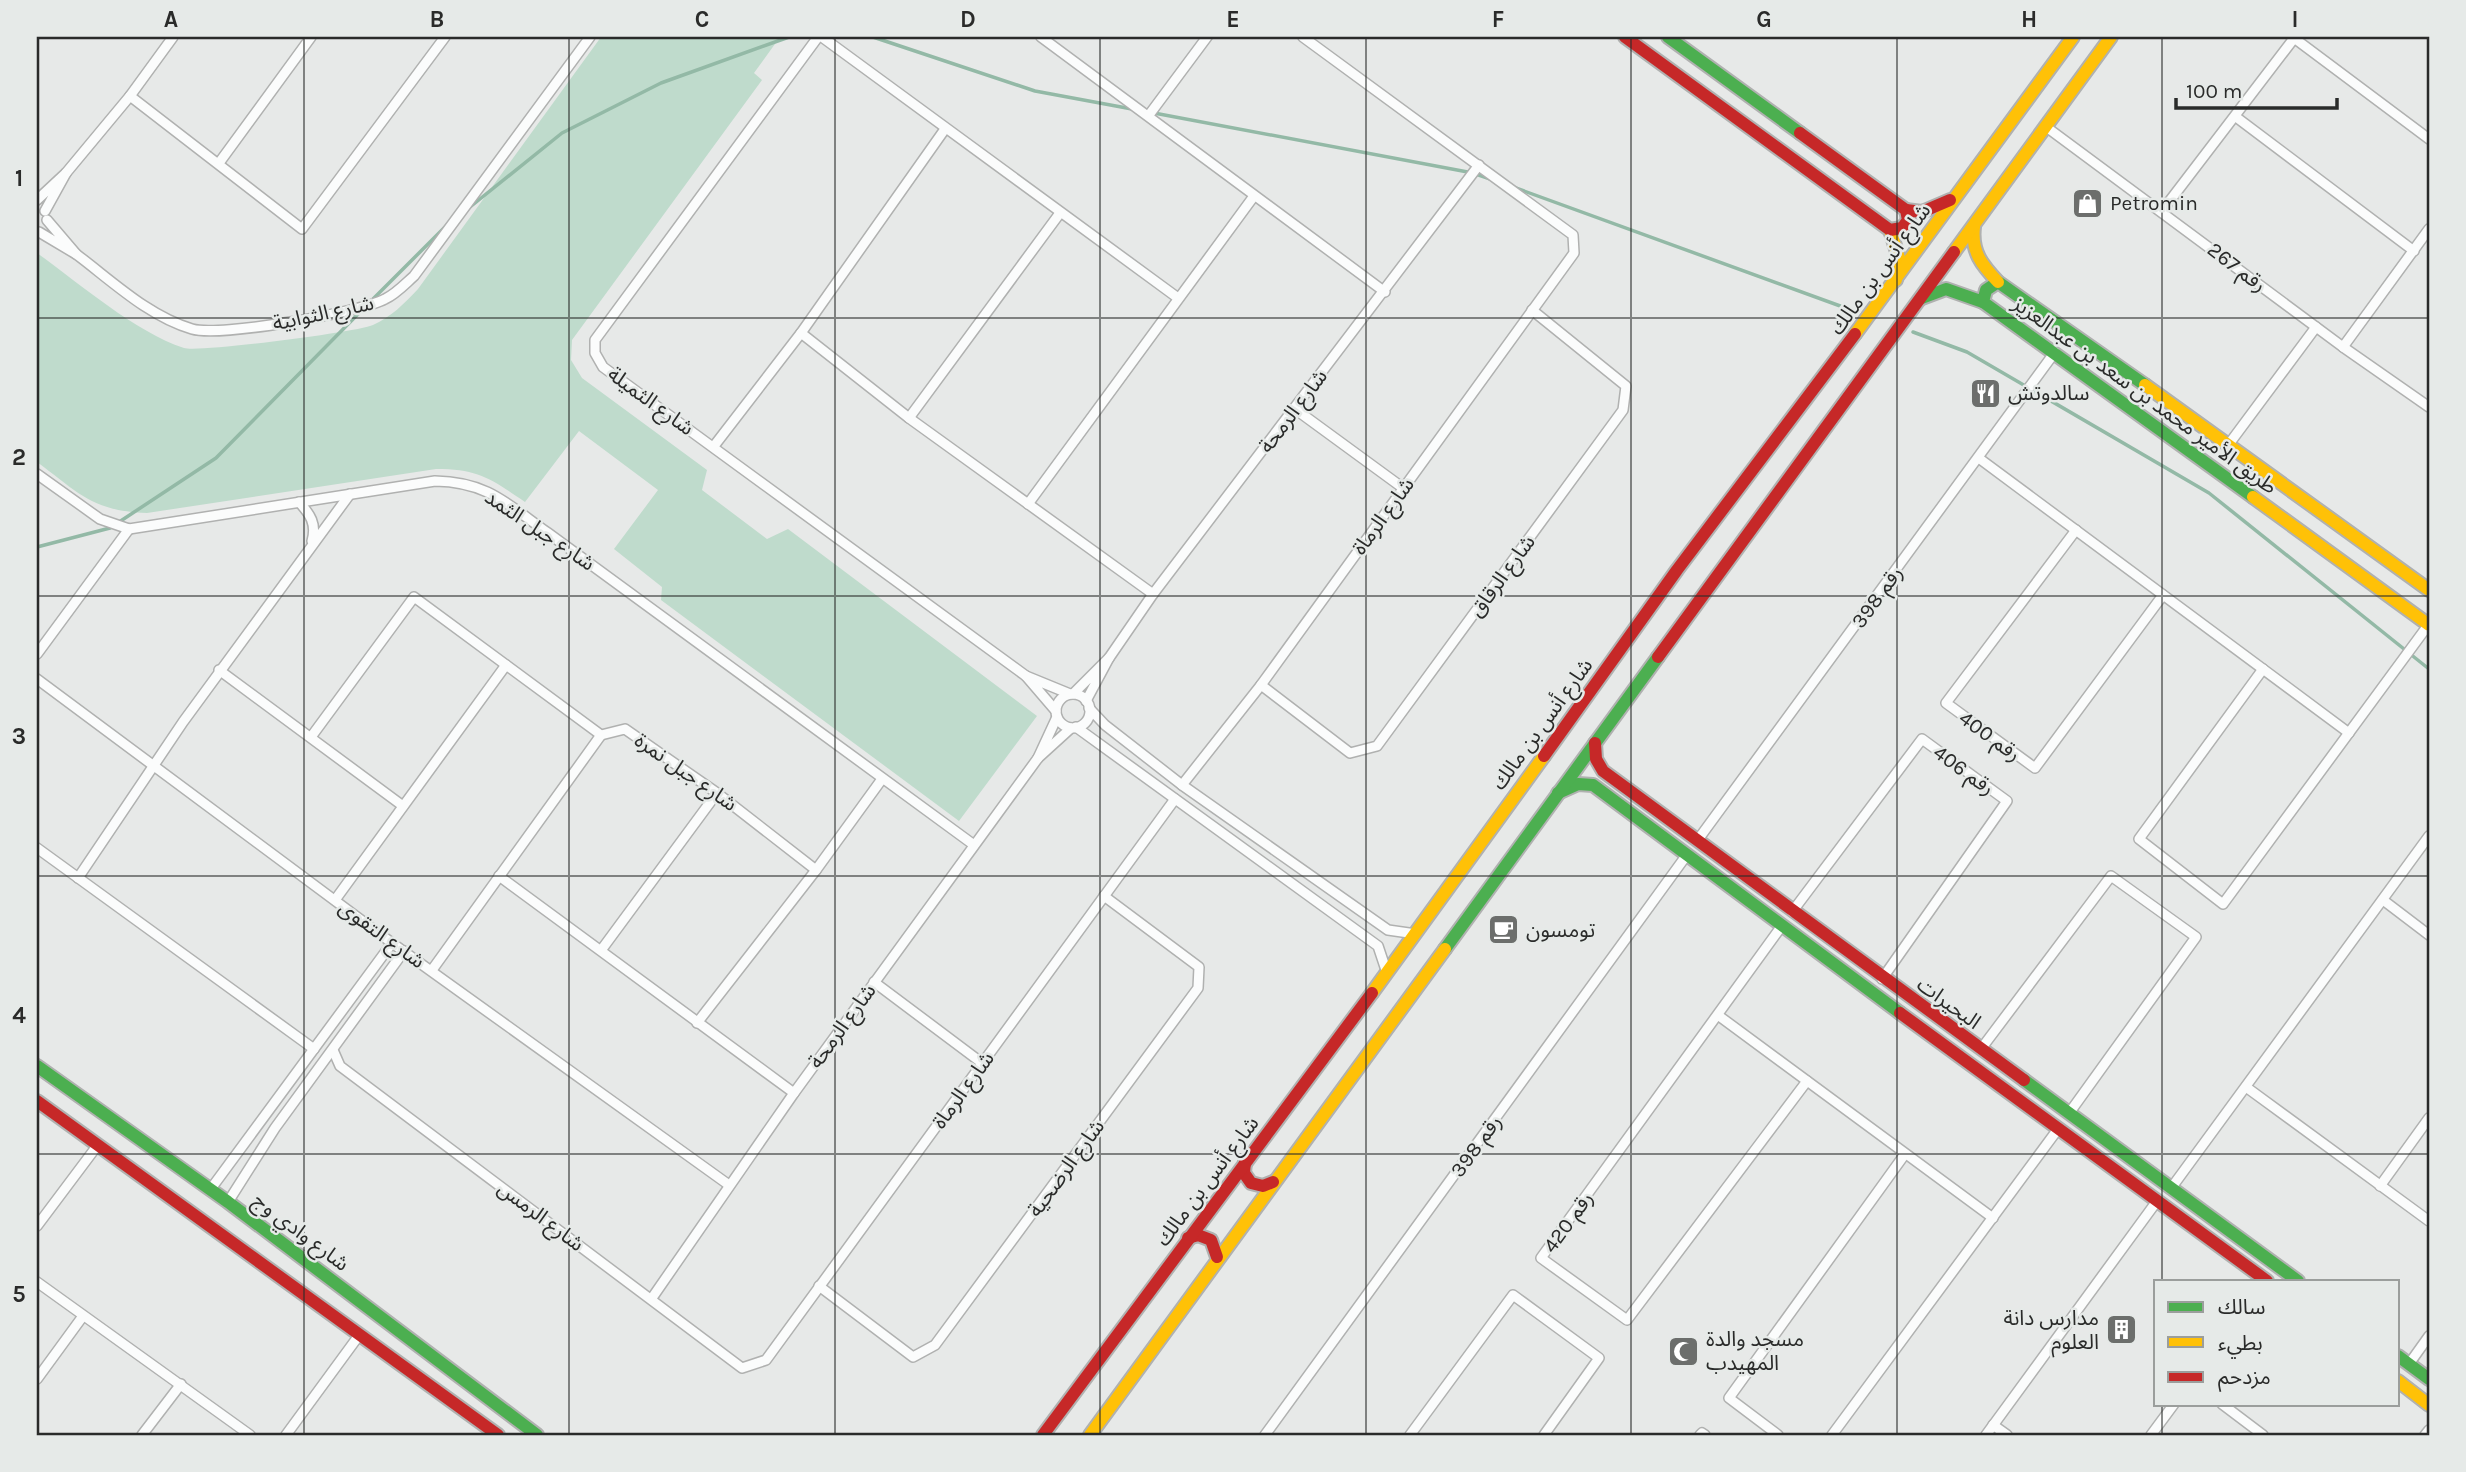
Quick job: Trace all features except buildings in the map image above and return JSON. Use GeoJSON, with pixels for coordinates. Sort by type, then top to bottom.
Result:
{"type":"FeatureCollection","features":[{"type":"Feature","properties":{"kind":"main road"},"geometry":{"type":"LineString","coordinates":[[1625,37],[1891,230],[1899,258],[1896,280]]}},
{"type":"Feature","properties":{"kind":"main road"},"geometry":{"type":"LineString","coordinates":[[1668,37],[1870,187],[1906,210],[1930,210],[1957,195]]}},
{"type":"Feature","properties":{"kind":"main road","name":"شارع أنس بن مالك"},"geometry":{"type":"LineString","coordinates":[[1044,1435],[1416,934],[1677,570],[1896,280],[2073,37]]}},
{"type":"Feature","properties":{"kind":"main road"},"geometry":{"type":"LineString","coordinates":[[1090,1435],[1217,1257],[2111,37]]}},
{"type":"Feature","properties":{"kind":"main road"},"geometry":{"type":"LineString","coordinates":[[1891,230],[1902,228],[1908,220],[1906,210]]}},
{"type":"Feature","properties":{"kind":"main road"},"geometry":{"type":"LineString","coordinates":[[1975,221],[1971,246],[1974,255],[1998,282]]}},
{"type":"Feature","properties":{"kind":"main road","name":"طريق الأمير محمد بن سعد بن عبدالعزيز"},"geometry":{"type":"LineString","coordinates":[[2429,590],[2228,443],[1998,282],[1986,290],[1983,302],[2056,352],[2429,625]]}},
{"type":"Feature","properties":{"kind":"main road"},"geometry":{"type":"LineString","coordinates":[[1915,303],[1935,290],[1947,287],[1983,302]]}},
{"type":"Feature","properties":{"kind":"main road","name":"البحيرات"},"geometry":{"type":"LineString","coordinates":[[1595,743],[1596,759],[1603,771],[1625,788],[1882,979],[2070,1112],[2297,1280]]}},
{"type":"Feature","properties":{"kind":"main road","name":"البحيرات"},"geometry":{"type":"LineString","coordinates":[[1558,793],[1578,784],[1593,785],[1781,927],[2265,1280]]}},
{"type":"Feature","properties":{"kind":"main road"},"geometry":{"type":"LineString","coordinates":[[1612,800],[1609,789],[1612,786],[1625,788]]}},
{"type":"Feature","properties":{"kind":"main road","name":"شارع وادي وج"},"geometry":{"type":"LineString","coordinates":[[37,1066],[228,1202],[537,1435]]}},
{"type":"Feature","properties":{"kind":"main road"},"geometry":{"type":"LineString","coordinates":[[37,1101],[359,1334],[492,1434]]}},
{"type":"Feature","properties":{"kind":"main road"},"geometry":{"type":"LineString","coordinates":[[1245,1162],[1244,1173],[1251,1183],[1263,1185],[1273,1182]]}},
{"type":"Feature","properties":{"kind":"main road"},"geometry":{"type":"LineString","coordinates":[[1188,1238],[1198,1235],[1211,1240],[1217,1257]]}},
{"type":"Feature","properties":{"kind":"main road"},"geometry":{"type":"LineString","coordinates":[[2267,1280],[2279,1267]]}},
{"type":"Feature","properties":{"kind":"main road"},"geometry":{"type":"LineString","coordinates":[[2400,1357],[2429,1379]]}},
{"type":"Feature","properties":{"kind":"main road"},"geometry":{"type":"LineString","coordinates":[[2400,1383],[2429,1405]]}},
{"type":"Feature","properties":{"kind":"street"},"geometry":{"type":"LineString","coordinates":[[76,254],[38,232],[41,209],[173,37]]}},
{"type":"Feature","properties":{"kind":"street"},"geometry":{"type":"LineString","coordinates":[[219,163],[311,37]]}},
{"type":"Feature","properties":{"kind":"street"},"geometry":{"type":"LineString","coordinates":[[130,96],[302,229],[445,37]]}},
{"type":"Feature","properties":{"kind":"street","name":"شارع الثوابية"},"geometry":{"type":"LineString","coordinates":[[76,254],[157,315],[194,330],[231,332],[357,310],[386,299],[414,276],[590,37]]}},
{"type":"Feature","properties":{"kind":"street"},"geometry":{"type":"LineString","coordinates":[[820,37],[1178,298]]}},
{"type":"Feature","properties":{"kind":"street","name":"شارع الثميلة"},"geometry":{"type":"LineString","coordinates":[[820,37],[595,340],[595,352],[603,367],[1026,676]]}},
{"type":"Feature","properties":{"kind":"street"},"geometry":{"type":"LineString","coordinates":[[1041,37],[1384,292]]}},
{"type":"Feature","properties":{"kind":"street"},"geometry":{"type":"LineString","coordinates":[[1149,115],[1207,37]]}},
{"type":"Feature","properties":{"kind":"street"},"geometry":{"type":"LineString","coordinates":[[1303,37],[1479,165]]}},
{"type":"Feature","properties":{"kind":"street"},"geometry":{"type":"LineString","coordinates":[[2162,211],[2294,38],[2429,139]]}},
{"type":"Feature","properties":{"kind":"street"},"geometry":{"type":"LineString","coordinates":[[2236,117],[2414,251]]}},
{"type":"Feature","properties":{"kind":"street","name":"رقم 267"},"geometry":{"type":"LineString","coordinates":[[2045,126],[2343,347],[2429,407]]}},
{"type":"Feature","properties":{"kind":"street"},"geometry":{"type":"LineString","coordinates":[[714,446],[801,333],[945,130]]}},
{"type":"Feature","properties":{"kind":"street","name":"شارع الرماة"},"geometry":{"type":"LineString","coordinates":[[1182,785],[1261,685],[1574,253],[1573,235],[1479,165]]}},
{"type":"Feature","properties":{"kind":"street","name":"شارع الرمحة"},"geometry":{"type":"LineString","coordinates":[[1109,658],[1153,594],[1479,165]]}},
{"type":"Feature","properties":{"kind":"street"},"geometry":{"type":"LineString","coordinates":[[1028,504],[1254,196]]}},
{"type":"Feature","properties":{"kind":"street"},"geometry":{"type":"LineString","coordinates":[[41,209],[76,254]]}},
{"type":"Feature","properties":{"kind":"street"},"geometry":{"type":"LineString","coordinates":[[909,418],[1060,213]]}},
{"type":"Feature","properties":{"kind":"street"},"geometry":{"type":"LineString","coordinates":[[2343,347],[2429,229]]}},
{"type":"Feature","properties":{"kind":"street","name":"شارع الرقاق"},"geometry":{"type":"LineString","coordinates":[[1261,685],[1350,753],[1377,746],[1623,410],[1626,386],[1532,310]]}},
{"type":"Feature","properties":{"kind":"street"},"geometry":{"type":"LineString","coordinates":[[2228,443],[2316,327]]}},
{"type":"Feature","properties":{"kind":"street"},"geometry":{"type":"LineString","coordinates":[[801,333],[909,418],[1153,594]]}},
{"type":"Feature","properties":{"kind":"street","name":"رقم 398"},"geometry":{"type":"LineString","coordinates":[[1697,841],[2056,352]]}},
{"type":"Feature","properties":{"kind":"street"},"geometry":{"type":"LineString","coordinates":[[1295,409],[1403,488]]}},
{"type":"Feature","properties":{"kind":"street"},"geometry":{"type":"LineString","coordinates":[[1980,459],[2349,733]]}},
{"type":"Feature","properties":{"kind":"street"},"geometry":{"type":"LineString","coordinates":[[37,474],[100,519],[129,529],[37,654]]}},
{"type":"Feature","properties":{"kind":"street","name":"شارع جبل الثمد"},"geometry":{"type":"LineString","coordinates":[[129,529],[435,481],[464,482],[491,493],[974,845]]}},
{"type":"Feature","properties":{"kind":"street"},"geometry":{"type":"LineString","coordinates":[[78,878],[219,670],[350,494]]}},
{"type":"Feature","properties":{"kind":"street"},"geometry":{"type":"LineString","coordinates":[[299,502],[311,516],[315,532],[311,545]]}},
{"type":"Feature","properties":{"kind":"street","name":"رقم 400"},"geometry":{"type":"LineString","coordinates":[[2076,530],[1946,703],[2035,768],[2163,595]]}},
{"type":"Feature","properties":{"kind":"street"},"geometry":{"type":"LineString","coordinates":[[312,737],[414,597],[601,735],[432,970]]}},
{"type":"Feature","properties":{"kind":"street"},"geometry":{"type":"LineString","coordinates":[[2263,669],[2139,839],[2223,904],[2429,625]]}},
{"type":"Feature","properties":{"kind":"street"},"geometry":{"type":"LineString","coordinates":[[1038,758],[1061,699],[1072,694],[1109,658]]}},
{"type":"Feature","properties":{"kind":"street"},"geometry":{"type":"LineString","coordinates":[[1038,758],[1074,727],[1086,721],[1087,704],[1109,658]]}},
{"type":"Feature","properties":{"kind":"street"},"geometry":{"type":"LineString","coordinates":[[335,900],[506,665]]}},
{"type":"Feature","properties":{"kind":"street"},"geometry":{"type":"LineString","coordinates":[[219,670],[403,806]]}},
{"type":"Feature","properties":{"kind":"street"},"geometry":{"type":"LineString","coordinates":[[1026,676],[1072,694],[1087,704],[1105,725],[1182,785],[1388,930],[1416,934]]}},
{"type":"Feature","properties":{"kind":"street"},"geometry":{"type":"LineString","coordinates":[[1026,676],[1057,714],[1061,723],[1074,727],[1378,946],[1387,970]]}},
{"type":"Feature","properties":{"kind":"street","name":"شارع التقوى"},"geometry":{"type":"LineString","coordinates":[[37,679],[392,943],[729,1185]]}},
{"type":"Feature","properties":{"kind":"street","name":"شارع جبل نمرة"},"geometry":{"type":"LineString","coordinates":[[601,735],[625,729],[717,793],[816,870]]}},
{"type":"Feature","properties":{"kind":"street","name":"رقم 406"},"geometry":{"type":"LineString","coordinates":[[1792,912],[1922,739],[2007,801],[1882,979]]}},
{"type":"Feature","properties":{"kind":"street","name":"شارع الرمحة"},"geometry":{"type":"LineString","coordinates":[[652,1298],[794,1093],[1038,758]]}},
{"type":"Feature","properties":{"kind":"street"},"geometry":{"type":"LineString","coordinates":[[697,1023],[816,870],[882,779]]}},
{"type":"Feature","properties":{"kind":"street"},"geometry":{"type":"LineString","coordinates":[[602,949],[717,793]]}},
{"type":"Feature","properties":{"kind":"street","name":"شارع الرماة"},"geometry":{"type":"LineString","coordinates":[[742,1368],[766,1360],[1175,799]]}},
{"type":"Feature","properties":{"kind":"street"},"geometry":{"type":"LineString","coordinates":[[2172,1187],[2429,836]]}},
{"type":"Feature","properties":{"kind":"street"},"geometry":{"type":"LineString","coordinates":[[37,848],[314,1049]]}},
{"type":"Feature","properties":{"kind":"street","name":"رقم 398"},"geometry":{"type":"LineString","coordinates":[[1265,1435],[1686,856]]}},
{"type":"Feature","properties":{"kind":"street"},"geometry":{"type":"LineString","coordinates":[[499,876],[602,949],[697,1023],[794,1093]]}},
{"type":"Feature","properties":{"kind":"street"},"geometry":{"type":"LineString","coordinates":[[1981,1049],[2111,876],[2196,937],[2070,1112]]}},
{"type":"Feature","properties":{"kind":"street","name":"شارع الرضحية"},"geometry":{"type":"LineString","coordinates":[[819,1286],[913,1357],[935,1345],[1198,988],[1199,967],[1104,897]]}},
{"type":"Feature","properties":{"kind":"street"},"geometry":{"type":"LineString","coordinates":[[2383,900],[2429,935]]}},
{"type":"Feature","properties":{"kind":"street","name":"رقم 420"},"geometry":{"type":"LineString","coordinates":[[1781,927],[1541,1258],[1627,1320],[1807,1081]]}},
{"type":"Feature","properties":{"kind":"street"},"geometry":{"type":"LineString","coordinates":[[210,1190],[392,943]]}},
{"type":"Feature","properties":{"kind":"street"},"geometry":{"type":"LineString","coordinates":[[228,1202],[275,1128],[404,951]]}},
{"type":"Feature","properties":{"kind":"street"},"geometry":{"type":"LineString","coordinates":[[874,982],[982,1063]]}},
{"type":"Feature","properties":{"kind":"street"},"geometry":{"type":"LineString","coordinates":[[1719,1016],[1993,1218]]}},
{"type":"Feature","properties":{"kind":"street"},"geometry":{"type":"LineString","coordinates":[[321,1068],[340,1066],[333,1049]]}},
{"type":"Feature","properties":{"kind":"street","name":"شارع الرمس"},"geometry":{"type":"LineString","coordinates":[[340,1066],[742,1368]]}},
{"type":"Feature","properties":{"kind":"street"},"geometry":{"type":"LineString","coordinates":[[2246,1087],[2429,1221]]}},
{"type":"Feature","properties":{"kind":"street"},"geometry":{"type":"LineString","coordinates":[[262,1118],[275,1128]]}},
{"type":"Feature","properties":{"kind":"street"},"geometry":{"type":"LineString","coordinates":[[2380,1186],[2429,1118]]}},
{"type":"Feature","properties":{"kind":"street"},"geometry":{"type":"LineString","coordinates":[[1832,1435],[2058,1129]]}},
{"type":"Feature","properties":{"kind":"street"},"geometry":{"type":"LineString","coordinates":[[37,1226],[97,1146]]}},
{"type":"Feature","properties":{"kind":"street"},"geometry":{"type":"LineString","coordinates":[[1779,1435],[1729,1398],[1905,1154]]}},
{"type":"Feature","properties":{"kind":"street"},"geometry":{"type":"LineString","coordinates":[[1986,1435],[2157,1201]]}},
{"type":"Feature","properties":{"kind":"street"},"geometry":{"type":"LineString","coordinates":[[37,1282],[250,1435]]}},
{"type":"Feature","properties":{"kind":"street"},"geometry":{"type":"LineString","coordinates":[[1410,1435],[1513,1295],[1599,1358],[1544,1435]]}},
{"type":"Feature","properties":{"kind":"street"},"geometry":{"type":"LineString","coordinates":[[37,1379],[83,1316]]}},
{"type":"Feature","properties":{"kind":"street"},"geometry":{"type":"LineString","coordinates":[[286,1435],[359,1334]]}},
{"type":"Feature","properties":{"kind":"street"},"geometry":{"type":"LineString","coordinates":[[2409,1364],[2429,1336]]}},
{"type":"Feature","properties":{"kind":"street"},"geometry":{"type":"LineString","coordinates":[[142,1435],[181,1384]]}},
{"type":"Feature","properties":{"kind":"street"},"geometry":{"type":"LineString","coordinates":[[2151,1435],[2173,1406]]}},
{"type":"Feature","properties":{"kind":"street"},"geometry":{"type":"LineString","coordinates":[[2225,1406],[2263,1435]]}},
{"type":"Feature","properties":{"kind":"street"},"geometry":{"type":"LineString","coordinates":[[1993,1425],[2007,1435]]}},
{"type":"Feature","properties":{"kind":"street"},"geometry":{"type":"LineString","coordinates":[[2425,1435],[2429,1430]]}},
{"type":"Feature","properties":{"kind":"street"},"geometry":{"type":"LineString","coordinates":[[1700,1435],[1705,1435]]}},
{"type":"Feature","properties":{"kind":"green space"},"geometry":{"type":"Polygon","coordinates":[[[601,37],[780,37],[754,73],[762,80],[572,340],[571,360],[582,378],[707,470],[702,490],[767,539],[788,529],[1037,716],[959,821],[661,600],[662,587],[614,549],[658,490],[579,431],[525,502],[503,487],[474,473],[436,469],[147,513],[128,512],[87,498],[37,462],[37,253],[127,319],[165,341],[184,348],[217,348],[278,341],[373,325],[397,310],[418,289],[601,37]]]}},
{"type":"Feature","properties":{"kind":"waterway"},"geometry":{"type":"LineString","coordinates":[[470,207],[562,133],[661,83],[789,37]]}},
{"type":"Feature","properties":{"kind":"waterway"},"geometry":{"type":"LineString","coordinates":[[873,37],[1035,91],[1132,109]]}},
{"type":"Feature","properties":{"kind":"waterway"},"geometry":{"type":"LineString","coordinates":[[1154,113],[1473,173],[1493,180]]}},
{"type":"Feature","properties":{"kind":"waterway"},"geometry":{"type":"LineString","coordinates":[[1513,187],[1854,311]]}},
{"type":"Feature","properties":{"kind":"waterway"},"geometry":{"type":"LineString","coordinates":[[371,301],[447,225]]}},
{"type":"Feature","properties":{"kind":"waterway"},"geometry":{"type":"LineString","coordinates":[[37,547],[110,528],[216,458],[363,309]]}},
{"type":"Feature","properties":{"kind":"waterway"},"geometry":{"type":"LineString","coordinates":[[1913,332],[1967,352],[2209,493],[2429,669]]}},
{"type":"Feature","properties":{"kind":"traffic: fast"},"geometry":{"type":"LineString","coordinates":[[1668,37],[1800,133]]}},
{"type":"Feature","properties":{"kind":"traffic: fast"},"geometry":{"type":"LineString","coordinates":[[2145,385],[1998,282],[1986,290],[1983,302],[2253,497]]}},
{"type":"Feature","properties":{"kind":"traffic: fast"},"geometry":{"type":"LineString","coordinates":[[1922,298],[1946,289],[1983,302]]}},
{"type":"Feature","properties":{"kind":"traffic: fast"},"geometry":{"type":"LineString","coordinates":[[1445,949],[1658,657]]}},
{"type":"Feature","properties":{"kind":"traffic: fast"},"geometry":{"type":"LineString","coordinates":[[1558,793],[1578,784],[1593,785],[1900,1013]]}},
{"type":"Feature","properties":{"kind":"traffic: fast"},"geometry":{"type":"LineString","coordinates":[[37,1066],[228,1202],[537,1435]]}},
{"type":"Feature","properties":{"kind":"traffic: fast"},"geometry":{"type":"LineString","coordinates":[[2024,1080],[2297,1280]]}},
{"type":"Feature","properties":{"kind":"traffic: fast"},"geometry":{"type":"LineString","coordinates":[[2400,1357],[2429,1379]]}},
{"type":"Feature","properties":{"kind":"traffic: slow"},"geometry":{"type":"LineString","coordinates":[[1855,334],[2073,37]]}},
{"type":"Feature","properties":{"kind":"traffic: slow"},"geometry":{"type":"LineString","coordinates":[[1954,252],[2111,37]]}},
{"type":"Feature","properties":{"kind":"traffic: slow"},"geometry":{"type":"LineString","coordinates":[[1974,227],[1974,244],[1979,258],[1998,282]]}},
{"type":"Feature","properties":{"kind":"traffic: slow"},"geometry":{"type":"LineString","coordinates":[[1890,230],[1899,258],[1896,280]]}},
{"type":"Feature","properties":{"kind":"traffic: slow"},"geometry":{"type":"LineString","coordinates":[[2145,385],[2429,590]]}},
{"type":"Feature","properties":{"kind":"traffic: slow"},"geometry":{"type":"LineString","coordinates":[[2253,497],[2429,625]]}},
{"type":"Feature","properties":{"kind":"traffic: slow"},"geometry":{"type":"LineString","coordinates":[[1372,993],[1544,756]]}},
{"type":"Feature","properties":{"kind":"traffic: slow"},"geometry":{"type":"LineString","coordinates":[[1090,1435],[1445,949]]}},
{"type":"Feature","properties":{"kind":"traffic: slow"},"geometry":{"type":"LineString","coordinates":[[2400,1383],[2429,1405]]}},
{"type":"Feature","properties":{"kind":"traffic: jam"},"geometry":{"type":"LineString","coordinates":[[1625,37],[1890,230],[1902,228],[1908,220],[1906,210],[1800,133]]}},
{"type":"Feature","properties":{"kind":"traffic: jam"},"geometry":{"type":"LineString","coordinates":[[1906,210],[1922,212],[1950,200]]}},
{"type":"Feature","properties":{"kind":"traffic: jam"},"geometry":{"type":"LineString","coordinates":[[1658,657],[1954,252]]}},
{"type":"Feature","properties":{"kind":"traffic: jam"},"geometry":{"type":"LineString","coordinates":[[1544,756],[1677,570],[1855,334]]}},
{"type":"Feature","properties":{"kind":"traffic: jam"},"geometry":{"type":"LineString","coordinates":[[1595,743],[1596,759],[1603,771],[2024,1080]]}},
{"type":"Feature","properties":{"kind":"traffic: jam"},"geometry":{"type":"LineString","coordinates":[[1043,1435],[1372,993]]}},
{"type":"Feature","properties":{"kind":"traffic: jam"},"geometry":{"type":"LineString","coordinates":[[1900,1013],[2266,1280]]}},
{"type":"Feature","properties":{"kind":"traffic: jam"},"geometry":{"type":"LineString","coordinates":[[37,1101],[498,1435]]}},
{"type":"Feature","properties":{"kind":"traffic: jam"},"geometry":{"type":"LineString","coordinates":[[1245,1162],[1244,1173],[1251,1183],[1263,1186],[1273,1182]]}},
{"type":"Feature","properties":{"kind":"traffic: jam"},"geometry":{"type":"LineString","coordinates":[[1188,1238],[1198,1235],[1211,1240],[1217,1257]]}},
{"type":"Feature","properties":{"kind":"place","name":"Petromin"},"geometry":{"type":"Point","coordinates":[2087,203]}},
{"type":"Feature","properties":{"kind":"place","name":"سالدوتش"},"geometry":{"type":"Point","coordinates":[1985,393]}},
{"type":"Feature","properties":{"kind":"place","name":"تومسون"},"geometry":{"type":"Point","coordinates":[1503,930]}},
{"type":"Feature","properties":{"kind":"place","name":"مدارس دانة العلوم"},"geometry":{"type":"Point","coordinates":[2122,1330]}},
{"type":"Feature","properties":{"kind":"place","name":"مسجد والدة المهيدب"},"geometry":{"type":"Point","coordinates":[1683,1351]}}]}
